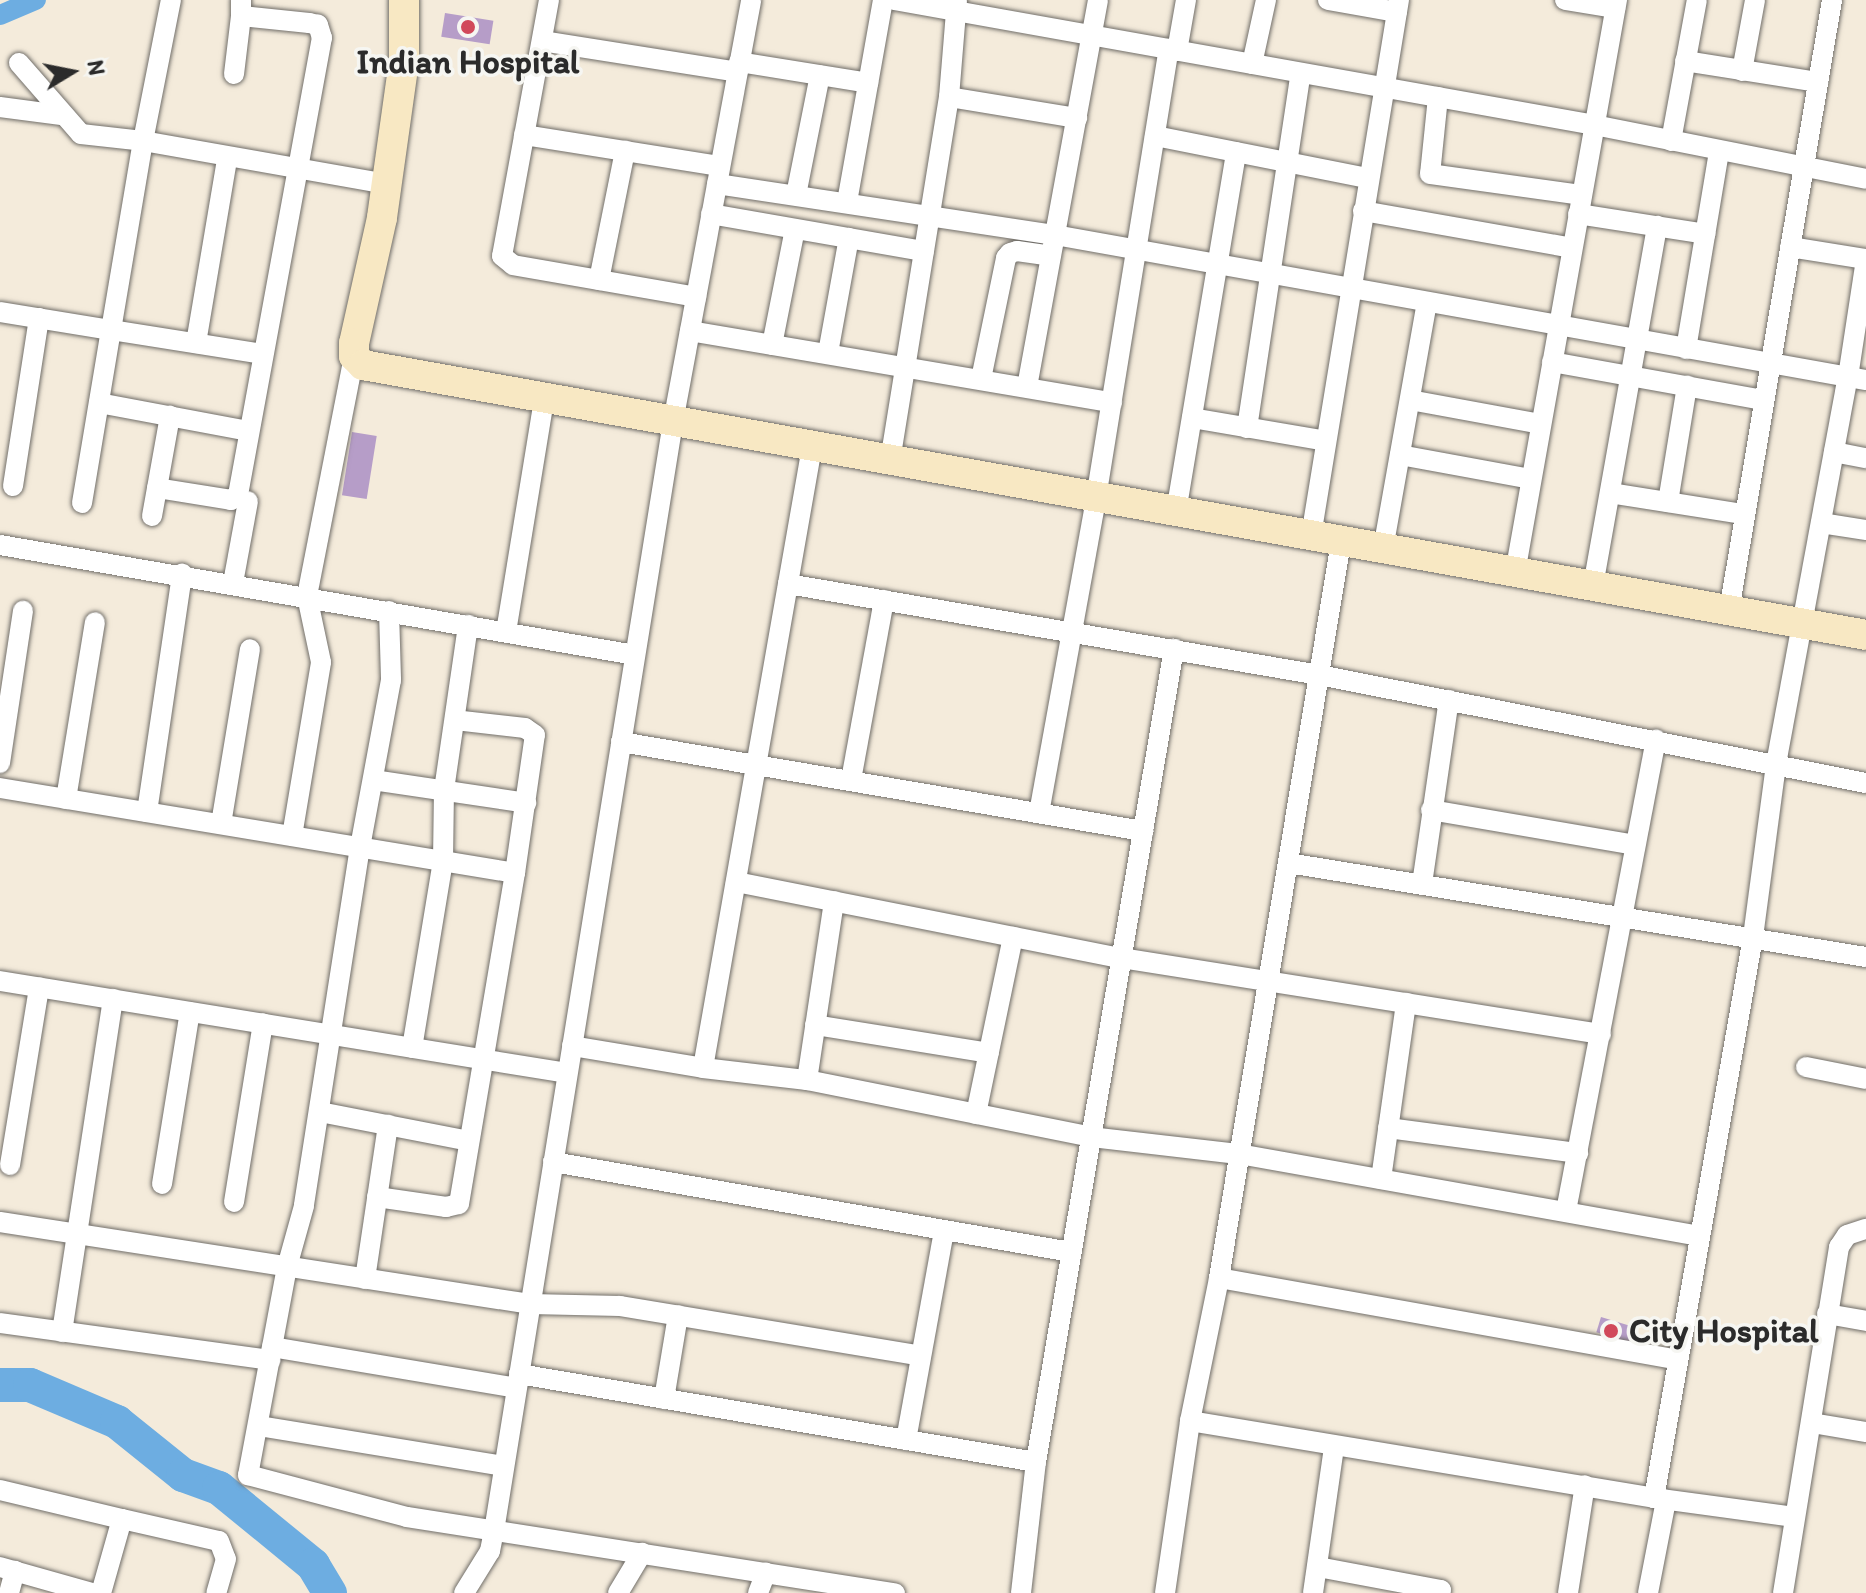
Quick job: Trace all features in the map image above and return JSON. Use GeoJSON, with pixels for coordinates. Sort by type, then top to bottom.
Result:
{"type":"FeatureCollection","features":[{"type":"Feature","properties":{"kind":"street"},"geometry":{"type":"LineString","coordinates":[[82,503],[143,141],[171,0]]}},
{"type":"Feature","properties":{"kind":"street"},"geometry":{"type":"LineString","coordinates":[[292,836],[321,662],[307,596],[354,343],[382,218],[404,61],[404,0]]}},
{"type":"Feature","properties":{"kind":"street"},"geometry":{"type":"LineString","coordinates":[[549,0],[502,256],[513,265],[696,297]]}},
{"type":"Feature","properties":{"kind":"street"},"geometry":{"type":"LineString","coordinates":[[464,1593],[490,1551],[494,1531],[673,422],[751,0]]}},
{"type":"Feature","properties":{"kind":"street"},"geometry":{"type":"LineString","coordinates":[[847,202],[883,0]]}},
{"type":"Feature","properties":{"kind":"street"},"geometry":{"type":"LineString","coordinates":[[894,0],[956,6],[1093,36],[1594,125],[1866,179]]}},
{"type":"Feature","properties":{"kind":"street"},"geometry":{"type":"LineString","coordinates":[[1027,387],[1098,0]]}},
{"type":"Feature","properties":{"kind":"street"},"geometry":{"type":"LineString","coordinates":[[1039,813],[1096,498],[1155,136],[1186,0]]}},
{"type":"Feature","properties":{"kind":"street"},"geometry":{"type":"LineString","coordinates":[[1252,64],[1266,0]]}},
{"type":"Feature","properties":{"kind":"street"},"geometry":{"type":"LineString","coordinates":[[1311,536],[1398,6],[1328,0]]}},
{"type":"Feature","properties":{"kind":"street"},"geometry":{"type":"LineString","coordinates":[[1515,573],[1616,4],[1565,0]]}},
{"type":"Feature","properties":{"kind":"street"},"geometry":{"type":"LineString","coordinates":[[1671,141],[1697,0]]}},
{"type":"Feature","properties":{"kind":"street"},"geometry":{"type":"LineString","coordinates":[[1742,71],[1755,0]]}},
{"type":"Feature","properties":{"kind":"street"},"geometry":{"type":"LineString","coordinates":[[1729,611],[1832,0]]}},
{"type":"Feature","properties":{"kind":"street"},"geometry":{"type":"LineString","coordinates":[[890,461],[949,97],[956,6]]}},
{"type":"Feature","properties":{"kind":"street"},"geometry":{"type":"LineString","coordinates":[[157,488],[235,498],[322,32],[318,25],[241,8],[234,74]]}},
{"type":"Feature","properties":{"kind":"street"},"geometry":{"type":"LineString","coordinates":[[542,41],[868,83]]}},
{"type":"Feature","properties":{"kind":"street"},"geometry":{"type":"LineString","coordinates":[[1685,61],[1818,82]]}},
{"type":"Feature","properties":{"kind":"street"},"geometry":{"type":"LineString","coordinates":[[19,63],[72,128],[92,138],[143,141],[227,159],[386,184]]}},
{"type":"Feature","properties":{"kind":"street"},"geometry":{"type":"LineString","coordinates":[[1247,428],[1301,73]]}},
{"type":"Feature","properties":{"kind":"street"},"geometry":{"type":"LineString","coordinates":[[796,195],[820,75]]}},
{"type":"Feature","properties":{"kind":"street"},"geometry":{"type":"LineString","coordinates":[[949,97],[1077,118]]}},
{"type":"Feature","properties":{"kind":"street"},"geometry":{"type":"LineString","coordinates":[[1438,97],[1430,174],[1580,204],[1657,226],[1705,234]]}},
{"type":"Feature","properties":{"kind":"street"},"geometry":{"type":"LineString","coordinates":[[0,107],[61,115]]}},
{"type":"Feature","properties":{"kind":"street"},"geometry":{"type":"LineString","coordinates":[[524,135],[625,151],[796,195],[930,213],[1558,328],[1857,379]]}},
{"type":"Feature","properties":{"kind":"street"},"geometry":{"type":"LineString","coordinates":[[1155,136],[1368,178]]}},
{"type":"Feature","properties":{"kind":"street"},"geometry":{"type":"LineString","coordinates":[[599,280],[625,151]]}},
{"type":"Feature","properties":{"kind":"street"},"geometry":{"type":"LineString","coordinates":[[1686,349],[1719,151]]}},
{"type":"Feature","properties":{"kind":"street"},"geometry":{"type":"LineString","coordinates":[[1176,512],[1236,152]]}},
{"type":"Feature","properties":{"kind":"street"},"geometry":{"type":"LineString","coordinates":[[196,343],[227,159]]}},
{"type":"Feature","properties":{"kind":"street"},"geometry":{"type":"LineString","coordinates":[[1363,211],[1572,248]]}},
{"type":"Feature","properties":{"kind":"street"},"geometry":{"type":"LineString","coordinates":[[711,214],[924,251]]}},
{"type":"Feature","properties":{"kind":"street"},"geometry":{"type":"LineString","coordinates":[[1593,586],[1657,226]]}},
{"type":"Feature","properties":{"kind":"street"},"geometry":{"type":"LineString","coordinates":[[772,345],[795,229]]}},
{"type":"Feature","properties":{"kind":"street"},"geometry":{"type":"LineString","coordinates":[[828,353],[849,238]]}},
{"type":"Feature","properties":{"kind":"street"},"geometry":{"type":"LineString","coordinates":[[1648,1593],[1678,1360],[1753,937],[1776,764],[1834,452],[1857,379],[1866,259],[1790,247]]}},
{"type":"Feature","properties":{"kind":"street"},"geometry":{"type":"LineString","coordinates":[[981,379],[1006,258],[1017,251],[1051,256]]}},
{"type":"Feature","properties":{"kind":"street"},"geometry":{"type":"LineString","coordinates":[[1383,549],[1427,303]]}},
{"type":"Feature","properties":{"kind":"street"},"geometry":{"type":"LineString","coordinates":[[0,312],[263,354]]}},
{"type":"Feature","properties":{"kind":"street"},"geometry":{"type":"LineString","coordinates":[[13,486],[39,318]]}},
{"type":"Feature","properties":{"kind":"street"},"geometry":{"type":"LineString","coordinates":[[690,331],[1112,402]]}},
{"type":"Feature","properties":{"kind":"street"},"geometry":{"type":"LineString","coordinates":[[354,356],[374,369],[1866,635]]}},
{"type":"Feature","properties":{"kind":"street"},"geometry":{"type":"LineString","coordinates":[[1552,362],[1764,400]]}},
{"type":"Feature","properties":{"kind":"street"},"geometry":{"type":"LineString","coordinates":[[1668,502],[1687,386]]}},
{"type":"Feature","properties":{"kind":"street"},"geometry":{"type":"LineString","coordinates":[[506,632],[544,399]]}},
{"type":"Feature","properties":{"kind":"street"},"geometry":{"type":"LineString","coordinates":[[1410,400],[1541,424]]}},
{"type":"Feature","properties":{"kind":"street"},"geometry":{"type":"LineString","coordinates":[[99,403],[248,431]]}},
{"type":"Feature","properties":{"kind":"street"},"geometry":{"type":"LineString","coordinates":[[152,516],[170,416]]}},
{"type":"Feature","properties":{"kind":"street"},"geometry":{"type":"LineString","coordinates":[[1192,418],[1326,441]]}},
{"type":"Feature","properties":{"kind":"street"},"geometry":{"type":"LineString","coordinates":[[703,1068],[812,447]]}},
{"type":"Feature","properties":{"kind":"street"},"geometry":{"type":"LineString","coordinates":[[1834,452],[1866,458]]}},
{"type":"Feature","properties":{"kind":"street"},"geometry":{"type":"LineString","coordinates":[[1400,455],[1531,479]]}},
{"type":"Feature","properties":{"kind":"street"},"geometry":{"type":"LineString","coordinates":[[1610,493],[1743,514]]}},
{"type":"Feature","properties":{"kind":"street"},"geometry":{"type":"LineString","coordinates":[[233,583],[248,501]]}},
{"type":"Feature","properties":{"kind":"street"},"geometry":{"type":"LineString","coordinates":[[1821,523],[1866,530]]}},
{"type":"Feature","properties":{"kind":"street"},"geometry":{"type":"LineString","coordinates":[[1165,1593],[1190,1421],[1219,1278],[1341,542]]}},
{"type":"Feature","properties":{"kind":"street"},"geometry":{"type":"LineString","coordinates":[[0,545],[182,574],[635,655]]}},
{"type":"Feature","properties":{"kind":"street"},"geometry":{"type":"LineString","coordinates":[[147,812],[182,574]]}},
{"type":"Feature","properties":{"kind":"street"},"geometry":{"type":"LineString","coordinates":[[788,584],[1319,675],[1866,783]]}},
{"type":"Feature","properties":{"kind":"street"},"geometry":{"type":"LineString","coordinates":[[851,780],[884,600]]}},
{"type":"Feature","properties":{"kind":"street"},"geometry":{"type":"LineString","coordinates":[[0,763],[23,611]]}},
{"type":"Feature","properties":{"kind":"street"},"geometry":{"type":"LineString","coordinates":[[389,611],[391,680],[360,847],[304,1206],[287,1267],[248,1475],[407,1517],[895,1593]]}},
{"type":"Feature","properties":{"kind":"street"},"geometry":{"type":"LineString","coordinates":[[66,799],[95,622]]}},
{"type":"Feature","properties":{"kind":"street"},"geometry":{"type":"LineString","coordinates":[[412,1048],[443,861],[444,790],[468,625]]}},
{"type":"Feature","properties":{"kind":"street"},"geometry":{"type":"LineString","coordinates":[[221,824],[250,649]]}},
{"type":"Feature","properties":{"kind":"street"},"geometry":{"type":"LineString","coordinates":[[1021,1593],[1036,1462],[1174,649]]}},
{"type":"Feature","properties":{"kind":"street"},"geometry":{"type":"LineString","coordinates":[[1422,884],[1449,700]]}},
{"type":"Feature","properties":{"kind":"street"},"geometry":{"type":"LineString","coordinates":[[377,1197],[446,1207],[459,1204],[515,873],[536,742],[531,730],[455,720]]}},
{"type":"Feature","properties":{"kind":"street"},"geometry":{"type":"LineString","coordinates":[[1566,1211],[1656,740]]}},
{"type":"Feature","properties":{"kind":"street"},"geometry":{"type":"LineString","coordinates":[[621,742],[1143,831]]}},
{"type":"Feature","properties":{"kind":"street"},"geometry":{"type":"LineString","coordinates":[[373,780],[526,803]]}},
{"type":"Feature","properties":{"kind":"street"},"geometry":{"type":"LineString","coordinates":[[0,788],[515,873]]}},
{"type":"Feature","properties":{"kind":"street"},"geometry":{"type":"LineString","coordinates":[[1431,810],[1635,845]]}},
{"type":"Feature","properties":{"kind":"street"},"geometry":{"type":"LineString","coordinates":[[1288,863],[1866,957]]}},
{"type":"Feature","properties":{"kind":"street"},"geometry":{"type":"LineString","coordinates":[[736,882],[1121,958],[1601,1034]]}},
{"type":"Feature","properties":{"kind":"street"},"geometry":{"type":"LineString","coordinates":[[807,1080],[834,901]]}},
{"type":"Feature","properties":{"kind":"street"},"geometry":{"type":"LineString","coordinates":[[976,1114],[1013,937]]}},
{"type":"Feature","properties":{"kind":"street"},"geometry":{"type":"LineString","coordinates":[[0,981],[567,1073]]}},
{"type":"Feature","properties":{"kind":"street"},"geometry":{"type":"LineString","coordinates":[[10,1165],[39,987]]}},
{"type":"Feature","properties":{"kind":"street"},"geometry":{"type":"LineString","coordinates":[[62,1332],[113,999]]}},
{"type":"Feature","properties":{"kind":"street"},"geometry":{"type":"LineString","coordinates":[[1381,1179],[1406,1003]]}},
{"type":"Feature","properties":{"kind":"street"},"geometry":{"type":"LineString","coordinates":[[162,1184],[190,1012]]}},
{"type":"Feature","properties":{"kind":"street"},"geometry":{"type":"LineString","coordinates":[[234,1202],[263,1023]]}},
{"type":"Feature","properties":{"kind":"street"},"geometry":{"type":"LineString","coordinates":[[815,1025],[989,1053]]}},
{"type":"Feature","properties":{"kind":"street"},"geometry":{"type":"LineString","coordinates":[[572,1046],[703,1068],[807,1080],[1091,1137],[1239,1154],[1699,1236]]}},
{"type":"Feature","properties":{"kind":"street"},"geometry":{"type":"LineString","coordinates":[[1806,1067],[1866,1079]]}},
{"type":"Feature","properties":{"kind":"street"},"geometry":{"type":"LineString","coordinates":[[320,1112],[469,1141]]}},
{"type":"Feature","properties":{"kind":"street"},"geometry":{"type":"LineString","coordinates":[[365,1279],[388,1125]]}},
{"type":"Feature","properties":{"kind":"street"},"geometry":{"type":"LineString","coordinates":[[1388,1128],[1578,1153]]}},
{"type":"Feature","properties":{"kind":"street"},"geometry":{"type":"LineString","coordinates":[[553,1162],[1071,1252]]}},
{"type":"Feature","properties":{"kind":"street"},"geometry":{"type":"LineString","coordinates":[[0,1222],[530,1304],[620,1306],[921,1356]]}},
{"type":"Feature","properties":{"kind":"street"},"geometry":{"type":"LineString","coordinates":[[1783,1593],[1839,1247],[1847,1235],[1866,1229]]}},
{"type":"Feature","properties":{"kind":"street"},"geometry":{"type":"LineString","coordinates":[[906,1440],[944,1230]]}},
{"type":"Feature","properties":{"kind":"street"},"geometry":{"type":"LineString","coordinates":[[1219,1278],[1678,1360]]}},
{"type":"Feature","properties":{"kind":"street"},"geometry":{"type":"LineString","coordinates":[[1827,1314],[1866,1321]]}},
{"type":"Feature","properties":{"kind":"street"},"geometry":{"type":"LineString","coordinates":[[664,1399],[678,1315]]}},
{"type":"Feature","properties":{"kind":"street"},"geometry":{"type":"LineString","coordinates":[[0,1323],[664,1399],[1036,1462]]}},
{"type":"Feature","properties":{"kind":"street"},"geometry":{"type":"LineString","coordinates":[[1190,1421],[1334,1448],[1794,1517]]}},
{"type":"Feature","properties":{"kind":"street"},"geometry":{"type":"LineString","coordinates":[[1812,1423],[1866,1432]]}},
{"type":"Feature","properties":{"kind":"street"},"geometry":{"type":"LineString","coordinates":[[259,1426],[504,1466]]}},
{"type":"Feature","properties":{"kind":"street"},"geometry":{"type":"LineString","coordinates":[[1313,1593],[1334,1448]]}},
{"type":"Feature","properties":{"kind":"street"},"geometry":{"type":"LineString","coordinates":[[1568,1593],[1585,1485]]}},
{"type":"Feature","properties":{"kind":"street"},"geometry":{"type":"LineString","coordinates":[[0,1490],[219,1541],[226,1559],[216,1593]]}},
{"type":"Feature","properties":{"kind":"street"},"geometry":{"type":"LineString","coordinates":[[101,1593],[122,1519]]}},
{"type":"Feature","properties":{"kind":"street"},"geometry":{"type":"LineString","coordinates":[[618,1593],[642,1553]]}},
{"type":"Feature","properties":{"kind":"street"},"geometry":{"type":"LineString","coordinates":[[1318,1567],[1441,1590],[1440,1593]]}},
{"type":"Feature","properties":{"kind":"street"},"geometry":{"type":"LineString","coordinates":[[9,1593],[8,1569],[92,1593]]}},
{"type":"Feature","properties":{"kind":"street"},"geometry":{"type":"LineString","coordinates":[[758,1593],[766,1572]]}},
{"type":"Feature","properties":{"kind":"building"},"geometry":{"type":"Polygon","coordinates":[[[445,13],[493,21],[490,44],[441,37],[445,13]]]}},
{"type":"Feature","properties":{"kind":"building"},"geometry":{"type":"Polygon","coordinates":[[[352,432],[377,436],[367,499],[342,495],[352,432]]]}},
{"type":"Feature","properties":{"kind":"building"},"geometry":{"type":"Polygon","coordinates":[[[1601,1317],[1636,1328],[1632,1343],[1596,1332],[1601,1317]]]}},
{"type":"Feature","properties":{"kind":"waterway"},"geometry":{"type":"LineString","coordinates":[[0,15],[36,0]]}},
{"type":"Feature","properties":{"kind":"waterway"},"geometry":{"type":"LineString","coordinates":[[0,1385],[30,1385],[117,1422],[183,1475],[219,1488],[313,1565],[330,1593]]}},
{"type":"Feature","properties":{"kind":"place","name":"Indian Hospital"},"geometry":{"type":"Point","coordinates":[468,27]}},
{"type":"Feature","properties":{"kind":"place","name":"City Hospital"},"geometry":{"type":"Point","coordinates":[1611,1331]}}]}
